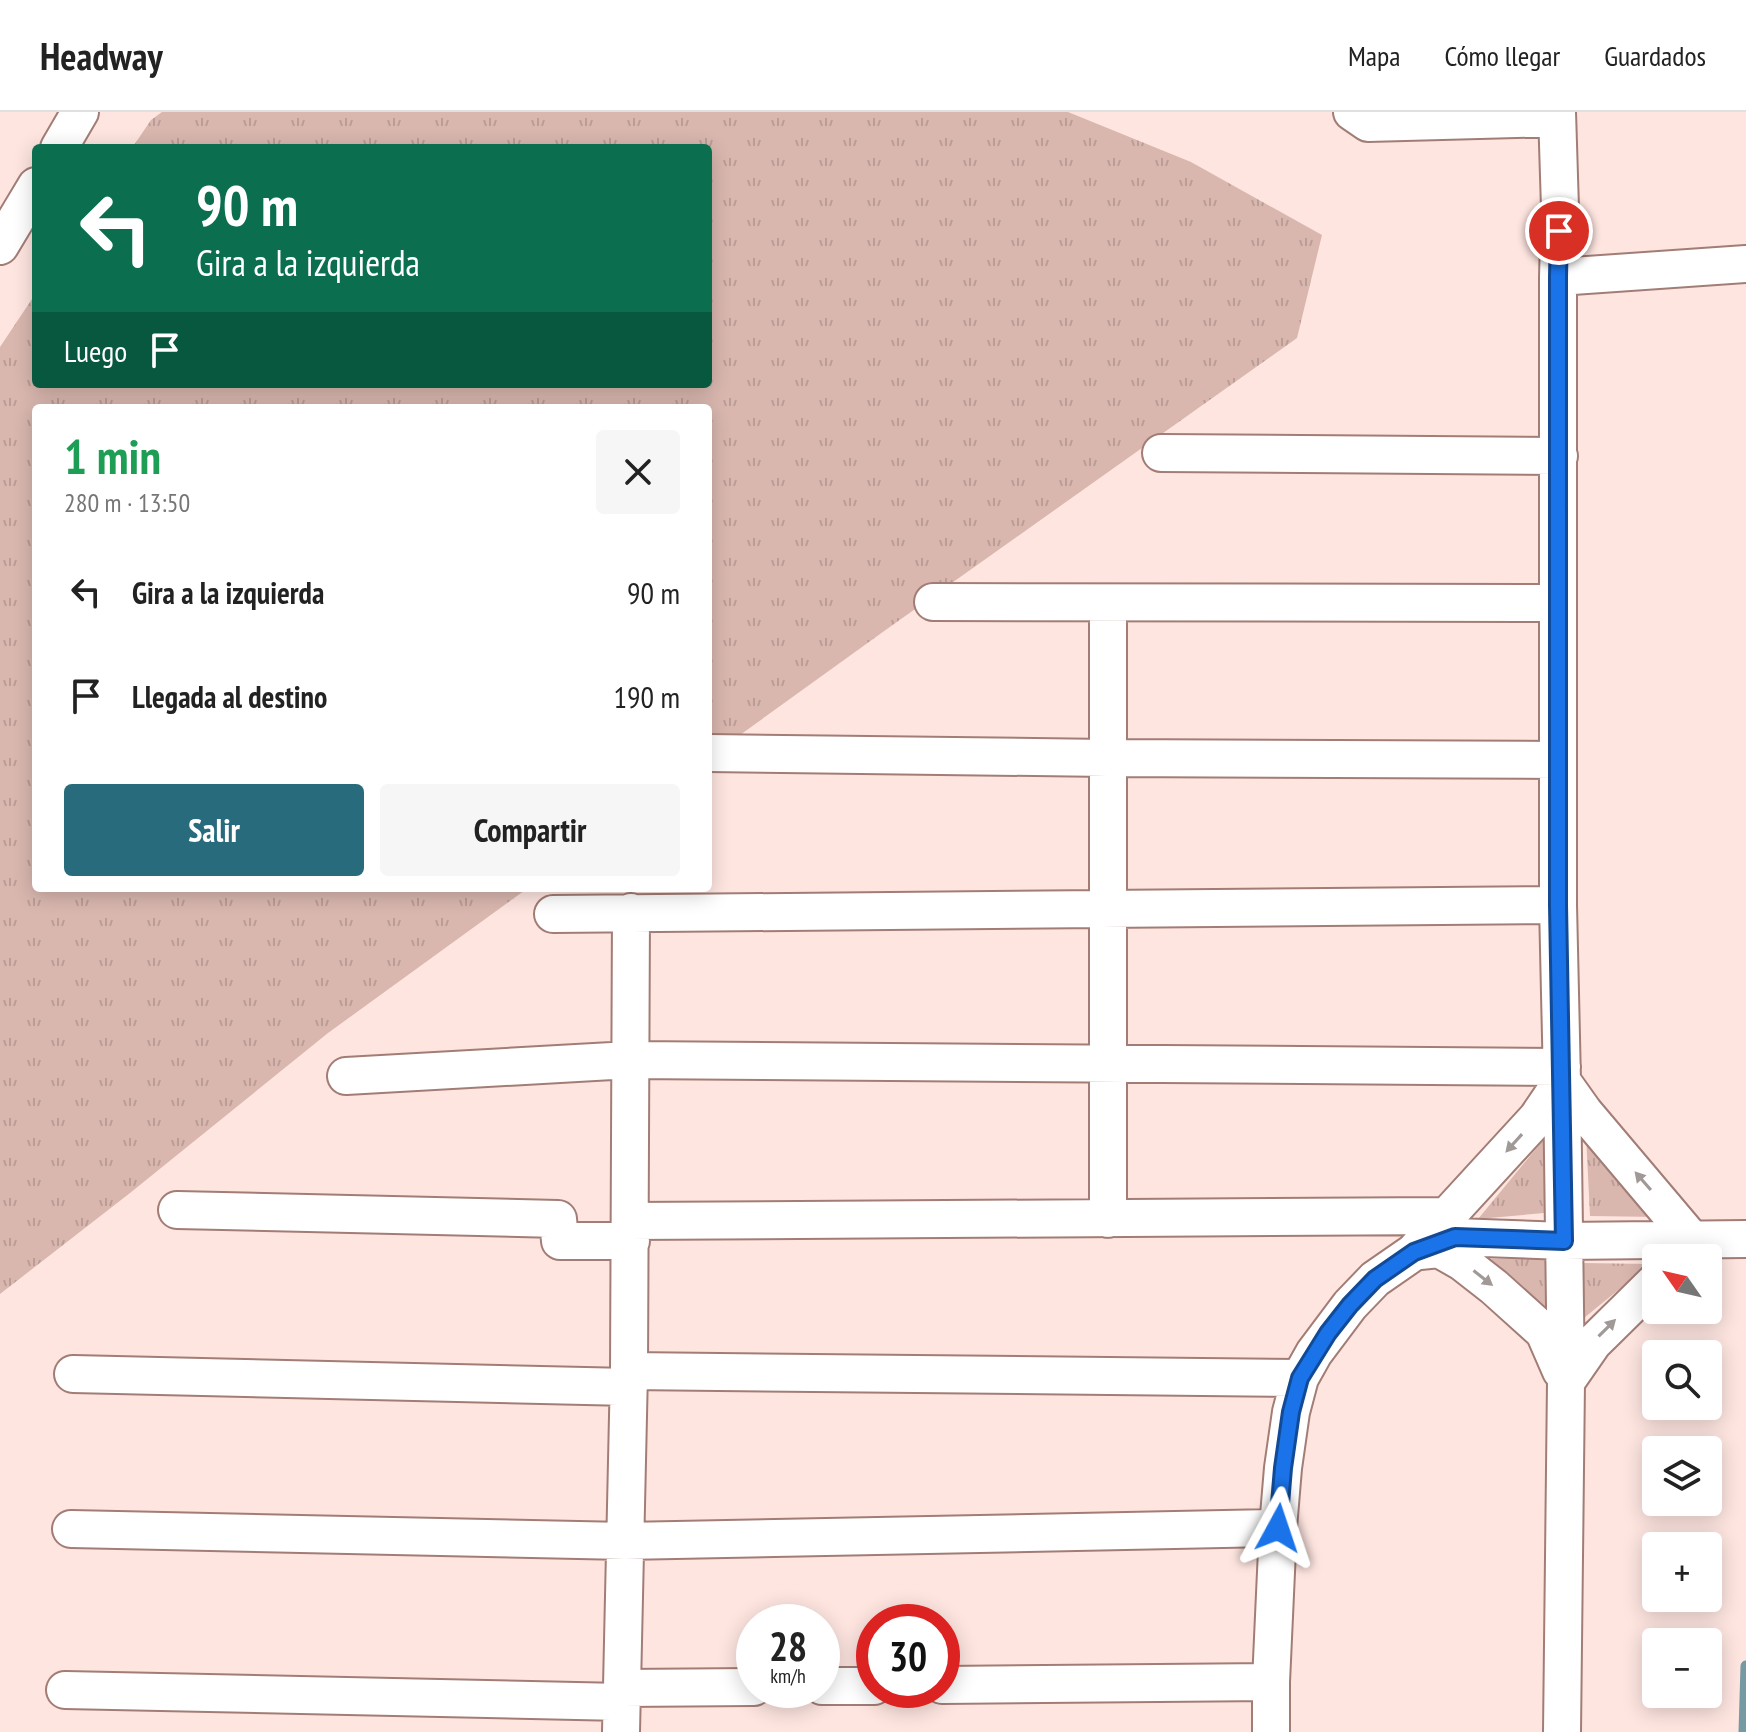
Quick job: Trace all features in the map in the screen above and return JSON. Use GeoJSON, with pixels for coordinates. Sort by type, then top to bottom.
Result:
{"type":"FeatureCollection","features":[{"type":"Feature","properties":{"kind":"street"},"geometry":{"type":"LineString","coordinates":[[61,144],[80,112]]}},
{"type":"Feature","properties":{"kind":"street"},"geometry":{"type":"LineString","coordinates":[[1352,112],[1368,123],[1557,115],[1560,208],[1558,905],[1566,1382],[1562,1732]]}},
{"type":"Feature","properties":{"kind":"street"},"geometry":{"type":"LineString","coordinates":[[0,246],[32,193]]}},
{"type":"Feature","properties":{"kind":"street"},"geometry":{"type":"LineString","coordinates":[[1558,277],[1746,264]]}},
{"type":"Feature","properties":{"kind":"street"},"geometry":{"type":"LineString","coordinates":[[1161,453],[1559,456]]}},
{"type":"Feature","properties":{"kind":"street"},"geometry":{"type":"LineString","coordinates":[[933,602],[1557,603]]}},
{"type":"Feature","properties":{"kind":"street"},"geometry":{"type":"LineString","coordinates":[[1108,604],[1108,1219]]}},
{"type":"Feature","properties":{"kind":"street"},"geometry":{"type":"LineString","coordinates":[[712,753],[1558,760]]}},
{"type":"Feature","properties":{"kind":"street"},"geometry":{"type":"LineString","coordinates":[[553,914],[1558,905]]}},
{"type":"Feature","properties":{"kind":"street"},"geometry":{"type":"LineString","coordinates":[[622,1707],[629,1379],[631,912]]}},
{"type":"Feature","properties":{"kind":"street"},"geometry":{"type":"LineString","coordinates":[[346,1076],[630,1060],[1562,1074]]}},
{"type":"Feature","properties":{"kind":"street"},"geometry":{"type":"LineString","coordinates":[[1271,1732],[1278,1528],[1291,1412],[1300,1378],[1314,1353],[1350,1305],[1375,1279],[1414,1252],[1537,1118],[1562,1074]]}},
{"type":"Feature","properties":{"kind":"street"},"geometry":{"type":"LineString","coordinates":[[1562,1074],[1681,1244]]}},
{"type":"Feature","properties":{"kind":"street"},"geometry":{"type":"LineString","coordinates":[[177,1210],[558,1219],[560,1241],[630,1231],[1108,1219],[1446,1216]]}},
{"type":"Feature","properties":{"kind":"street"},"geometry":{"type":"LineString","coordinates":[[1414,1252],[1455,1237],[1642,1246]]}},
{"type":"Feature","properties":{"kind":"street"},"geometry":{"type":"LineString","coordinates":[[1716,1244],[1746,1239]]}},
{"type":"Feature","properties":{"kind":"street"},"geometry":{"type":"LineString","coordinates":[[1414,1252],[1439,1249],[1462,1262],[1520,1309],[1544,1332],[1566,1382]]}},
{"type":"Feature","properties":{"kind":"street"},"geometry":{"type":"LineString","coordinates":[[1566,1382],[1593,1343],[1642,1295]]}},
{"type":"Feature","properties":{"kind":"street"},"geometry":{"type":"LineString","coordinates":[[73,1374],[629,1379],[1300,1378]]}},
{"type":"Feature","properties":{"kind":"street"},"geometry":{"type":"LineString","coordinates":[[71,1529],[625,1541],[1278,1528]]}},
{"type":"Feature","properties":{"kind":"street"},"geometry":{"type":"LineString","coordinates":[[960,1685],[1271,1682]]}},
{"type":"Feature","properties":{"kind":"street"},"geometry":{"type":"LineString","coordinates":[[65,1690],[622,1707],[736,1690]]}},
{"type":"Feature","properties":{"kind":"green space"},"geometry":{"type":"Polygon","coordinates":[[[162,112],[1068,112],[1191,162],[1322,235],[1297,338],[712,755],[712,404],[32,404],[32,892],[522,892],[328,1033],[0,1294],[0,347],[32,299],[32,388],[712,388],[712,144],[135,144],[151,120],[162,112]]]}},
{"type":"Feature","properties":{"kind":"green space"},"geometry":{"type":"Polygon","coordinates":[[[1549,1133],[1544,1213],[1478,1219],[1549,1133]]]}},
{"type":"Feature","properties":{"kind":"green space"},"geometry":{"type":"Polygon","coordinates":[[[1586,1135],[1659,1217],[1590,1216],[1586,1135]]]}},
{"type":"Feature","properties":{"kind":"green space"},"geometry":{"type":"Polygon","coordinates":[[[1545,1258],[1545,1317],[1477,1259],[1545,1258]]]}},
{"type":"Feature","properties":{"kind":"green space"},"geometry":{"type":"Polygon","coordinates":[[[1583,1263],[1642,1264],[1642,1271],[1584,1318],[1583,1263]]]}},
{"type":"Feature","properties":{"kind":"waterway"},"geometry":{"type":"LineString","coordinates":[[1744,1732],[1746,1666]]}},
{"type":"Feature","properties":{"kind":"route"},"geometry":{"type":"LineString","coordinates":[[1278,1528],[1291,1412],[1300,1378],[1328,1333],[1375,1279],[1414,1252],[1455,1237],[1564,1241],[1558,905],[1559,231]]}}]}
